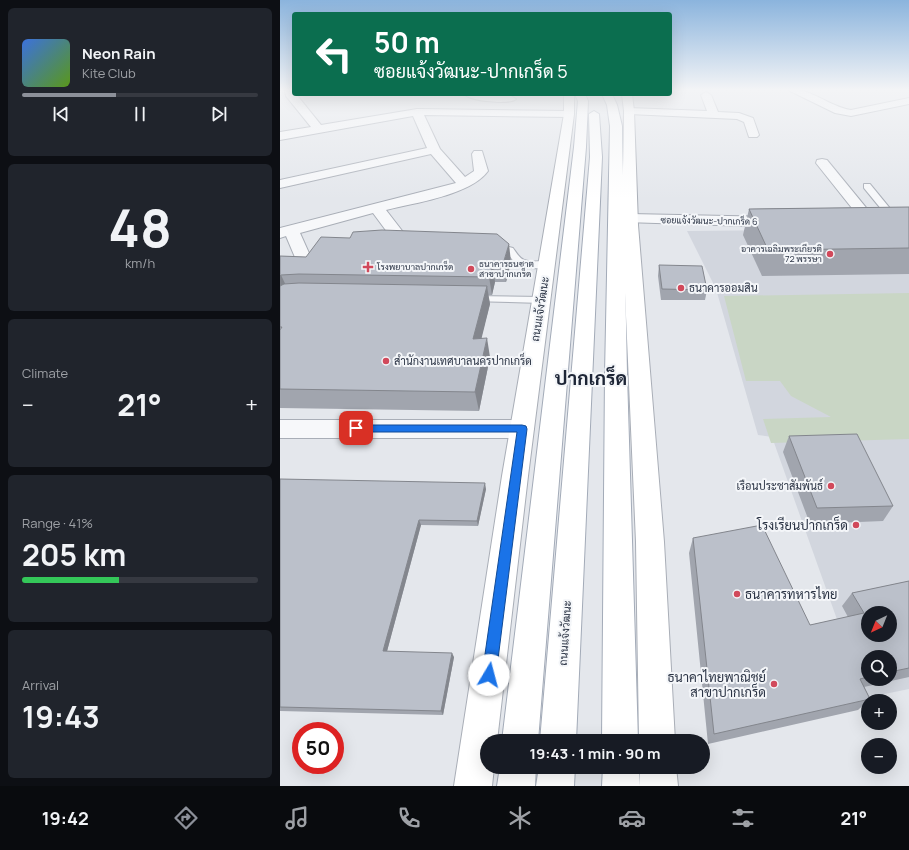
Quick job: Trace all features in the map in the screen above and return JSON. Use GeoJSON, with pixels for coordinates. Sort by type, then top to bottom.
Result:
{"type":"FeatureCollection","features":[{"type":"Feature","properties":{"kind":"main road","name":"ถนนแจ้งวัฒนะ"},"geometry":{"type":"LineString","coordinates":[[473,786],[522,429],[569,126]]}},
{"type":"Feature","properties":{"kind":"main road"},"geometry":{"type":"LineString","coordinates":[[521,734],[581,126]]}},
{"type":"Feature","properties":{"kind":"main road","name":"ถนนแจ้งวัฒนะ"},"geometry":{"type":"LineString","coordinates":[[558,734],[596,158],[594,126]]}},
{"type":"Feature","properties":{"kind":"main road"},"geometry":{"type":"LineString","coordinates":[[620,734],[616,374],[622,126]]}},
{"type":"Feature","properties":{"kind":"main road"},"geometry":{"type":"LineString","coordinates":[[624,126],[649,527],[657,734]]}},
{"type":"Feature","properties":{"kind":"main road"},"geometry":{"type":"LineString","coordinates":[[516,786],[517,774]]}},
{"type":"Feature","properties":{"kind":"main road"},"geometry":{"type":"LineString","coordinates":[[555,786],[556,774]]}},
{"type":"Feature","properties":{"kind":"main road"},"geometry":{"type":"LineString","coordinates":[[621,774],[621,786]]}},
{"type":"Feature","properties":{"kind":"main road"},"geometry":{"type":"LineString","coordinates":[[658,774],[659,786]]}},
{"type":"Feature","properties":{"kind":"street"},"geometry":{"type":"LineString","coordinates":[[315,126],[318,129]]}},
{"type":"Feature","properties":{"kind":"street"},"geometry":{"type":"LineString","coordinates":[[280,136],[337,126]]}},
{"type":"Feature","properties":{"kind":"street"},"geometry":{"type":"LineString","coordinates":[[423,126],[434,150],[464,184]]}},
{"type":"Feature","properties":{"kind":"street"},"geometry":{"type":"LineString","coordinates":[[750,126],[753,135]]}},
{"type":"Feature","properties":{"kind":"street"},"geometry":{"type":"LineString","coordinates":[[280,184],[434,150]]}},
{"type":"Feature","properties":{"kind":"street"},"geometry":{"type":"LineString","coordinates":[[305,262],[285,232],[458,187],[478,175],[481,171],[478,154]]}},
{"type":"Feature","properties":{"kind":"street"},"geometry":{"type":"LineString","coordinates":[[822,162],[872,224]]}},
{"type":"Feature","properties":{"kind":"street"},"geometry":{"type":"LineString","coordinates":[[377,208],[402,241]]}},
{"type":"Feature","properties":{"kind":"street","name":"ซอยแจ้งวัฒนะ-ปากเกร็ด 6"},"geometry":{"type":"LineString","coordinates":[[630,219],[794,223]]}},
{"type":"Feature","properties":{"kind":"street"},"geometry":{"type":"LineString","coordinates":[[856,224],[903,225]]}},
{"type":"Feature","properties":{"kind":"street"},"geometry":{"type":"LineString","coordinates":[[280,428],[522,429]]}},
{"type":"Feature","properties":{"kind":"lane"},"geometry":{"type":"LineString","coordinates":[[867,186],[903,225]]}},
{"type":"Feature","properties":{"kind":"lane"},"geometry":{"type":"LineString","coordinates":[[487,246],[501,247],[510,250],[518,261],[523,264],[547,265]]}},
{"type":"Feature","properties":{"kind":"lane"},"geometry":{"type":"LineString","coordinates":[[463,299],[542,300]]}},
{"type":"Feature","properties":{"kind":"shaded area","name":"โรงเรียนปากเกร็ด"},"geometry":{"type":"Polygon","coordinates":[[[909,229],[909,689],[885,694],[864,694],[772,437],[758,435],[716,289],[687,231],[909,229]]]}},
{"type":"Feature","properties":{"kind":"green space"},"geometry":{"type":"Polygon","coordinates":[[[909,293],[909,439],[771,443],[763,419],[831,417],[791,396],[780,381],[746,381],[724,296],[909,293]]]}},
{"type":"Feature","properties":{"kind":"building"},"geometry":{"type":"Polygon","coordinates":[[[909,207],[909,248],[768,250],[749,209],[909,207]]]}},
{"type":"Feature","properties":{"kind":"building"},"geometry":{"type":"Polygon","coordinates":[[[382,230],[497,234],[509,244],[503,264],[493,264],[489,277],[299,274],[280,276],[280,256],[306,257],[321,237],[350,238],[353,232],[382,230]]]}},
{"type":"Feature","properties":{"kind":"building"},"geometry":{"type":"Polygon","coordinates":[[[659,265],[702,266],[707,290],[662,289],[659,265]]]}},
{"type":"Feature","properties":{"kind":"building","name":"สำนักงานเทศบาลนครปากเกร็ด"},"geometry":{"type":"Polygon","coordinates":[[[284,284],[487,286],[473,339],[487,338],[475,392],[280,389],[280,330],[282,327],[280,327],[280,286],[284,284]]]}},
{"type":"Feature","properties":{"kind":"building","name":"เรือนประชาสัมพันธ์"},"geometry":{"type":"Polygon","coordinates":[[[857,434],[893,506],[817,508],[789,436],[857,434]]]}},
{"type":"Feature","properties":{"kind":"building"},"geometry":{"type":"Polygon","coordinates":[[[280,479],[485,483],[477,521],[419,520],[383,651],[452,653],[441,711],[280,707],[280,479]]]}},
{"type":"Feature","properties":{"kind":"building"},"geometry":{"type":"Polygon","coordinates":[[[762,525],[810,625],[861,614],[861,642],[897,642],[897,606],[861,606],[861,608],[852,593],[909,581],[909,668],[897,671],[897,650],[861,650],[861,686],[864,686],[868,694],[861,694],[861,701],[714,734],[693,538],[762,525]]]}},
{"type":"Feature","properties":{"kind":"place","name":"อาคารเฉลิมพระเกียรติ 72 พรรษา"},"geometry":{"type":"Point","coordinates":[830,254]}},
{"type":"Feature","properties":{"kind":"place","name":"โรงพยาบาลปากเกร็ด"},"geometry":{"type":"Point","coordinates":[368,267]}},
{"type":"Feature","properties":{"kind":"place","name":"ธนาคารธนชาต สาขาปากเกร็ด"},"geometry":{"type":"Point","coordinates":[471,269]}},
{"type":"Feature","properties":{"kind":"place","name":"ธนาคารออมสิน"},"geometry":{"type":"Point","coordinates":[681,288]}},
{"type":"Feature","properties":{"kind":"place","name":"สำนักงานเทศบาลนครปากเกร็ด"},"geometry":{"type":"Point","coordinates":[386,361]}},
{"type":"Feature","properties":{"kind":"place","name":"เรือนประชาสัมพันธ์"},"geometry":{"type":"Point","coordinates":[831,486]}},
{"type":"Feature","properties":{"kind":"place","name":"โรงเรียนปากเกร็ด"},"geometry":{"type":"Point","coordinates":[856,525]}},
{"type":"Feature","properties":{"kind":"place","name":"ธนาคารทหารไทย"},"geometry":{"type":"Point","coordinates":[737,594]}},
{"type":"Feature","properties":{"kind":"place","name":"ธนาคาไทยพาณิชย์ สาขาปากเกร็ด"},"geometry":{"type":"Point","coordinates":[774,684]}},
{"type":"Feature","properties":{"kind":"district","name":"ปากเกร็ด"},"geometry":{"type":"Point","coordinates":[591,378]}},
{"type":"Feature","properties":{"kind":"route"},"geometry":{"type":"LineString","coordinates":[[356,428],[522,429],[489,675]]}}]}
